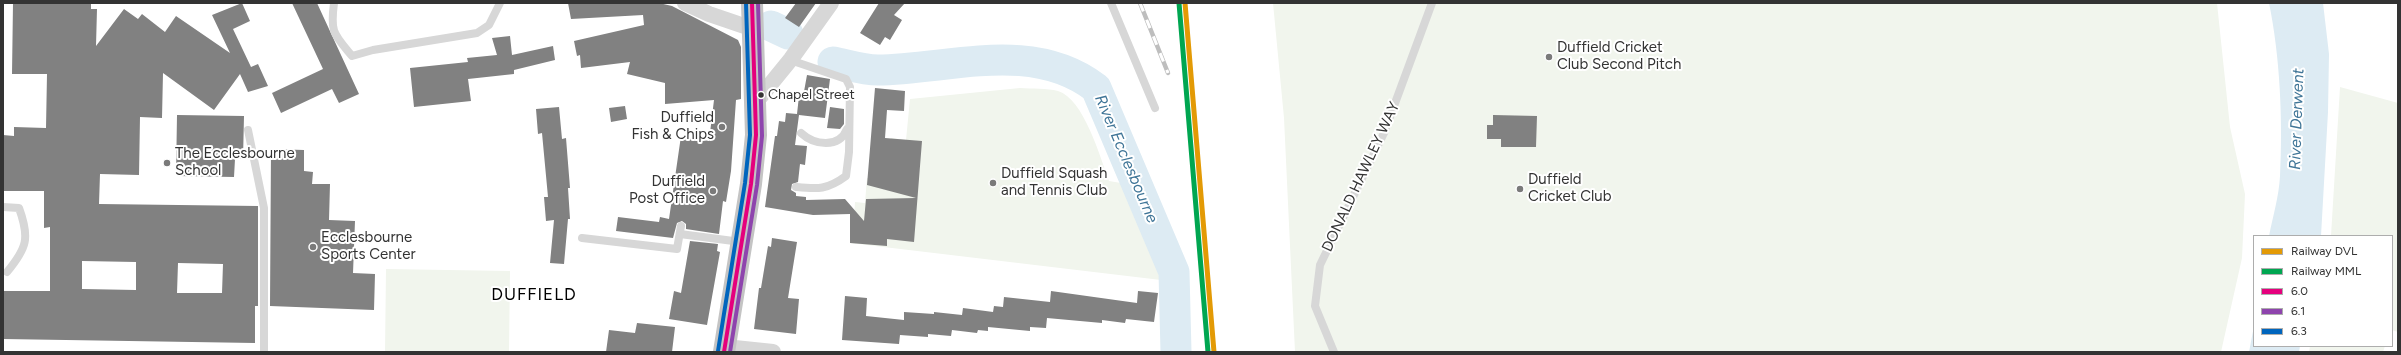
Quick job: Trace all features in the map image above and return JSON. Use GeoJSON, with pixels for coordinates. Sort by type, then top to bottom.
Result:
{"type":"FeatureCollection","features":[{"type":"Feature","properties":{"kind":"highway"},"geometry":{"type":"LineString","coordinates":[[725,350],[752,177],[756,102],[752,3]]}},
{"type":"Feature","properties":{"kind":"street"},"geometry":{"type":"LineString","coordinates":[[685,3],[709,14],[753,27]]}},
{"type":"Feature","properties":{"kind":"street"},"geometry":{"type":"LineString","coordinates":[[756,102],[791,60],[831,3]]}},
{"type":"Feature","properties":{"kind":"street"},"geometry":{"type":"LineString","coordinates":[[725,350],[773,352]]}},
{"type":"Feature","properties":{"kind":"lane"},"geometry":{"type":"LineString","coordinates":[[334,3],[333,28],[336,38],[352,56],[373,50],[477,33],[489,25],[500,3]]}},
{"type":"Feature","properties":{"kind":"lane"},"geometry":{"type":"LineString","coordinates":[[1112,3],[1155,108]]}},
{"type":"Feature","properties":{"kind":"lane","name":"DONALD HAWLEY WAY"},"geometry":{"type":"LineString","coordinates":[[1334,352],[1315,306],[1320,265],[1384,133],[1432,3]]}},
{"type":"Feature","properties":{"kind":"lane"},"geometry":{"type":"LineString","coordinates":[[791,60],[846,79],[850,87],[846,176],[832,186],[815,189],[796,187]]}},
{"type":"Feature","properties":{"kind":"lane"},"geometry":{"type":"LineString","coordinates":[[801,133],[808,139],[822,143],[836,142],[844,136],[848,129]]}},
{"type":"Feature","properties":{"kind":"lane"},"geometry":{"type":"LineString","coordinates":[[248,130],[264,208],[264,352]]}},
{"type":"Feature","properties":{"kind":"lane"},"geometry":{"type":"LineString","coordinates":[[3,207],[19,208],[26,229],[21,255],[7,272]]}},
{"type":"Feature","properties":{"kind":"lane"},"geometry":{"type":"LineString","coordinates":[[582,238],[678,249],[680,230],[742,243]]}},
{"type":"Feature","properties":{"kind":"shaded area"},"geometry":{"type":"Polygon","coordinates":[[[1273,3],[2217,3],[2230,127],[2245,194],[2242,258],[2221,352],[1295,352],[1284,118],[1273,3]]]}},
{"type":"Feature","properties":{"kind":"shaded area"},"geometry":{"type":"Polygon","coordinates":[[[2340,87],[2398,103],[2398,332],[2393,330],[2393,235],[2331,235],[2340,87]]]}},
{"type":"Feature","properties":{"kind":"shaded area","name":"Duffield Squash and Tennis Club"},"geometry":{"type":"Polygon","coordinates":[[[1020,88],[1058,91],[1067,96],[1076,105],[1090,130],[1109,181],[1127,184],[1161,280],[850,243],[850,217],[854,217],[855,202],[865,203],[867,178],[888,180],[891,138],[906,140],[910,99],[1020,88]]]}},
{"type":"Feature","properties":{"kind":"shaded area"},"geometry":{"type":"Polygon","coordinates":[[[386,269],[510,271],[509,352],[385,352],[386,269]]]}},
{"type":"Feature","properties":{"kind":"shaded area"},"geometry":{"type":"Polygon","coordinates":[[[2310,347],[2385,347],[2383,352],[2309,352],[2310,347]]]}},
{"type":"Feature","properties":{"kind":"water","name":"River Derwent"},"geometry":{"type":"Polygon","coordinates":[[[2269,3],[2323,3],[2329,54],[2328,112],[2321,235],[2269,235],[2277,198],[2281,155],[2280,89],[2273,23],[2269,3]]]}},
{"type":"Feature","properties":{"kind":"water"},"geometry":{"type":"Polygon","coordinates":[[[2253,331],[2253,347],[2300,347],[2299,352],[2249,352],[2253,331]]]}},
{"type":"Feature","properties":{"kind":"building"},"geometry":{"type":"Polygon","coordinates":[[[13,3],[91,3],[91,9],[97,9],[96,46],[124,9],[138,19],[142,14],[165,32],[176,16],[230,53],[212,15],[242,3],[250,21],[233,29],[251,67],[258,64],[268,86],[248,92],[240,74],[214,110],[163,73],[162,118],[140,117],[139,175],[100,174],[99,204],[258,206],[258,306],[255,306],[255,343],[3,339],[3,291],[50,291],[50,227],[44,228],[44,191],[3,191],[3,135],[14,136],[14,127],[46,128],[47,74],[12,74],[13,3]],[[82,261],[82,289],[136,290],[136,262],[82,261]],[[178,263],[177,293],[222,293],[223,264],[178,263]]]}},
{"type":"Feature","properties":{"kind":"building"},"geometry":{"type":"Polygon","coordinates":[[[292,3],[317,3],[359,94],[339,103],[332,89],[281,113],[272,93],[323,69],[292,3]]]}},
{"type":"Feature","properties":{"kind":"building"},"geometry":{"type":"Polygon","coordinates":[[[568,3],[659,3],[672,6],[738,40],[741,47],[741,99],[736,100],[731,171],[726,202],[723,201],[719,234],[686,229],[686,224],[682,221],[677,223],[673,238],[616,231],[618,217],[659,222],[660,217],[669,219],[681,136],[709,141],[714,100],[665,104],[665,83],[627,74],[630,62],[581,68],[580,55],[577,56],[574,41],[644,25],[643,15],[571,19],[568,3]]]}},
{"type":"Feature","properties":{"kind":"building"},"geometry":{"type":"Polygon","coordinates":[[[796,3],[816,3],[799,27],[785,18],[796,3]]]}},
{"type":"Feature","properties":{"kind":"building"},"geometry":{"type":"Polygon","coordinates":[[[879,3],[905,3],[894,15],[902,20],[890,40],[885,37],[880,45],[860,33],[879,3]]]}},
{"type":"Feature","properties":{"kind":"building"},"geometry":{"type":"Polygon","coordinates":[[[510,36],[512,55],[553,46],[555,60],[514,70],[514,74],[468,79],[471,101],[414,107],[410,68],[468,62],[467,58],[497,55],[492,38],[510,36]]]}},
{"type":"Feature","properties":{"kind":"building"},"geometry":{"type":"Polygon","coordinates":[[[807,75],[830,79],[825,118],[799,115],[795,145],[807,146],[805,165],[800,164],[798,182],[792,184],[791,190],[796,193],[796,196],[806,197],[806,200],[845,199],[864,221],[866,199],[916,198],[867,185],[875,88],[905,91],[904,111],[887,110],[885,138],[922,141],[914,242],[887,239],[887,246],[850,243],[850,214],[813,215],[765,207],[775,136],[777,136],[779,121],[785,122],[786,113],[797,114],[799,96],[803,97],[807,75]]]}},
{"type":"Feature","properties":{"kind":"building"},"geometry":{"type":"Polygon","coordinates":[[[625,106],[627,119],[611,122],[609,108],[625,106]]]}},
{"type":"Feature","properties":{"kind":"building"},"geometry":{"type":"Polygon","coordinates":[[[559,107],[562,139],[566,138],[570,188],[568,188],[570,219],[568,219],[564,264],[550,263],[554,220],[546,221],[544,197],[548,197],[542,133],[538,134],[536,109],[559,107]]]}},
{"type":"Feature","properties":{"kind":"building"},"geometry":{"type":"Polygon","coordinates":[[[830,107],[844,109],[844,124],[840,129],[827,128],[830,107]]]}},
{"type":"Feature","properties":{"kind":"building"},"geometry":{"type":"Polygon","coordinates":[[[177,115],[244,116],[243,159],[235,159],[234,177],[176,176],[177,115]]]}},
{"type":"Feature","properties":{"kind":"building","name":"Duffield Cricket Club"},"geometry":{"type":"Polygon","coordinates":[[[1493,115],[1537,116],[1536,147],[1501,147],[1501,139],[1487,139],[1487,125],[1493,125],[1493,115]]]}},
{"type":"Feature","properties":{"kind":"building","name":"Ecclesbourne Sports Center"},"geometry":{"type":"Polygon","coordinates":[[[271,149],[304,150],[304,171],[313,172],[312,184],[330,184],[329,220],[355,221],[353,273],[375,274],[374,310],[270,306],[271,149]]]}},
{"type":"Feature","properties":{"kind":"building"},"geometry":{"type":"Polygon","coordinates":[[[772,238],[797,242],[788,298],[799,299],[796,334],[754,329],[759,288],[761,288],[768,246],[771,247],[772,238]]]}},
{"type":"Feature","properties":{"kind":"building"},"geometry":{"type":"Polygon","coordinates":[[[690,241],[718,244],[717,251],[720,252],[707,325],[669,319],[674,291],[681,293],[690,241]]]}},
{"type":"Feature","properties":{"kind":"building"},"geometry":{"type":"Polygon","coordinates":[[[1051,291],[1137,303],[1138,291],[1158,293],[1154,322],[1126,319],[1125,323],[1102,320],[1102,323],[1047,318],[1046,328],[1030,327],[1030,331],[988,327],[988,331],[978,330],[977,333],[952,330],[951,336],[928,334],[928,337],[900,335],[899,344],[842,340],[845,296],[867,298],[866,316],[904,320],[904,312],[934,314],[934,312],[962,315],[963,308],[993,312],[994,306],[1003,307],[1004,297],[1050,302],[1051,291]]]}},
{"type":"Feature","properties":{"kind":"building"},"geometry":{"type":"Polygon","coordinates":[[[637,323],[675,327],[672,352],[606,352],[609,330],[635,333],[637,323]]]}},
{"type":"Feature","properties":{"kind":"waterway","name":"River Ecclesbourne"},"geometry":{"type":"LineString","coordinates":[[771,26],[788,34]]}},
{"type":"Feature","properties":{"kind":"waterway","name":"River Ecclesbourne"},"geometry":{"type":"LineString","coordinates":[[833,62],[878,70],[990,60],[1018,61],[1045,64],[1071,73],[1096,88],[1174,272],[1176,352]]}},
{"type":"Feature","properties":{"kind":"railway"},"geometry":{"type":"LineString","coordinates":[[1140,3],[1168,73]]}},
{"type":"Feature","properties":{"kind":"rail line","name":"MML"},"geometry":{"type":"LineString","coordinates":[[1179,3],[1208,352]]}},
{"type":"Feature","properties":{"kind":"rail line","name":"DVL"},"geometry":{"type":"LineString","coordinates":[[1185,3],[1214,352]]}},
{"type":"Feature","properties":{"kind":"transit line","name":"6.3"},"geometry":{"type":"LineString","coordinates":[[718,351],[745,183],[750,135],[746,3]]}},
{"type":"Feature","properties":{"kind":"transit line","name":"6.0"},"geometry":{"type":"LineString","coordinates":[[724,352],[751,184],[756,135],[752,3]]}},
{"type":"Feature","properties":{"kind":"transit line","name":"6.1"},"geometry":{"type":"LineString","coordinates":[[730,352],[757,185],[762,136],[758,3]]}},
{"type":"Feature","properties":{"kind":"place","name":"Duffield Cricket Club Second Pitch"},"geometry":{"type":"Point","coordinates":[1549,57]}},
{"type":"Feature","properties":{"kind":"place","name":"Chapel Street"},"geometry":{"type":"Point","coordinates":[761,95]}},
{"type":"Feature","properties":{"kind":"place","name":"Duffield Fish & Chips"},"geometry":{"type":"Point","coordinates":[722,127]}},
{"type":"Feature","properties":{"kind":"place","name":"The Ecclesbourne School"},"geometry":{"type":"Point","coordinates":[167,163]}},
{"type":"Feature","properties":{"kind":"place","name":"Duffield Squash and Tennis Club"},"geometry":{"type":"Point","coordinates":[993,183]}},
{"type":"Feature","properties":{"kind":"place","name":"Duffield Cricket Club"},"geometry":{"type":"Point","coordinates":[1520,189]}},
{"type":"Feature","properties":{"kind":"place","name":"Duffield Post Office"},"geometry":{"type":"Point","coordinates":[713,191]}},
{"type":"Feature","properties":{"kind":"place","name":"Ecclesbourne Sports Center"},"geometry":{"type":"Point","coordinates":[313,247]}},
{"type":"Feature","properties":{"kind":"district","name":"DUFFIELD"},"geometry":{"type":"Point","coordinates":[534,295]}}]}
